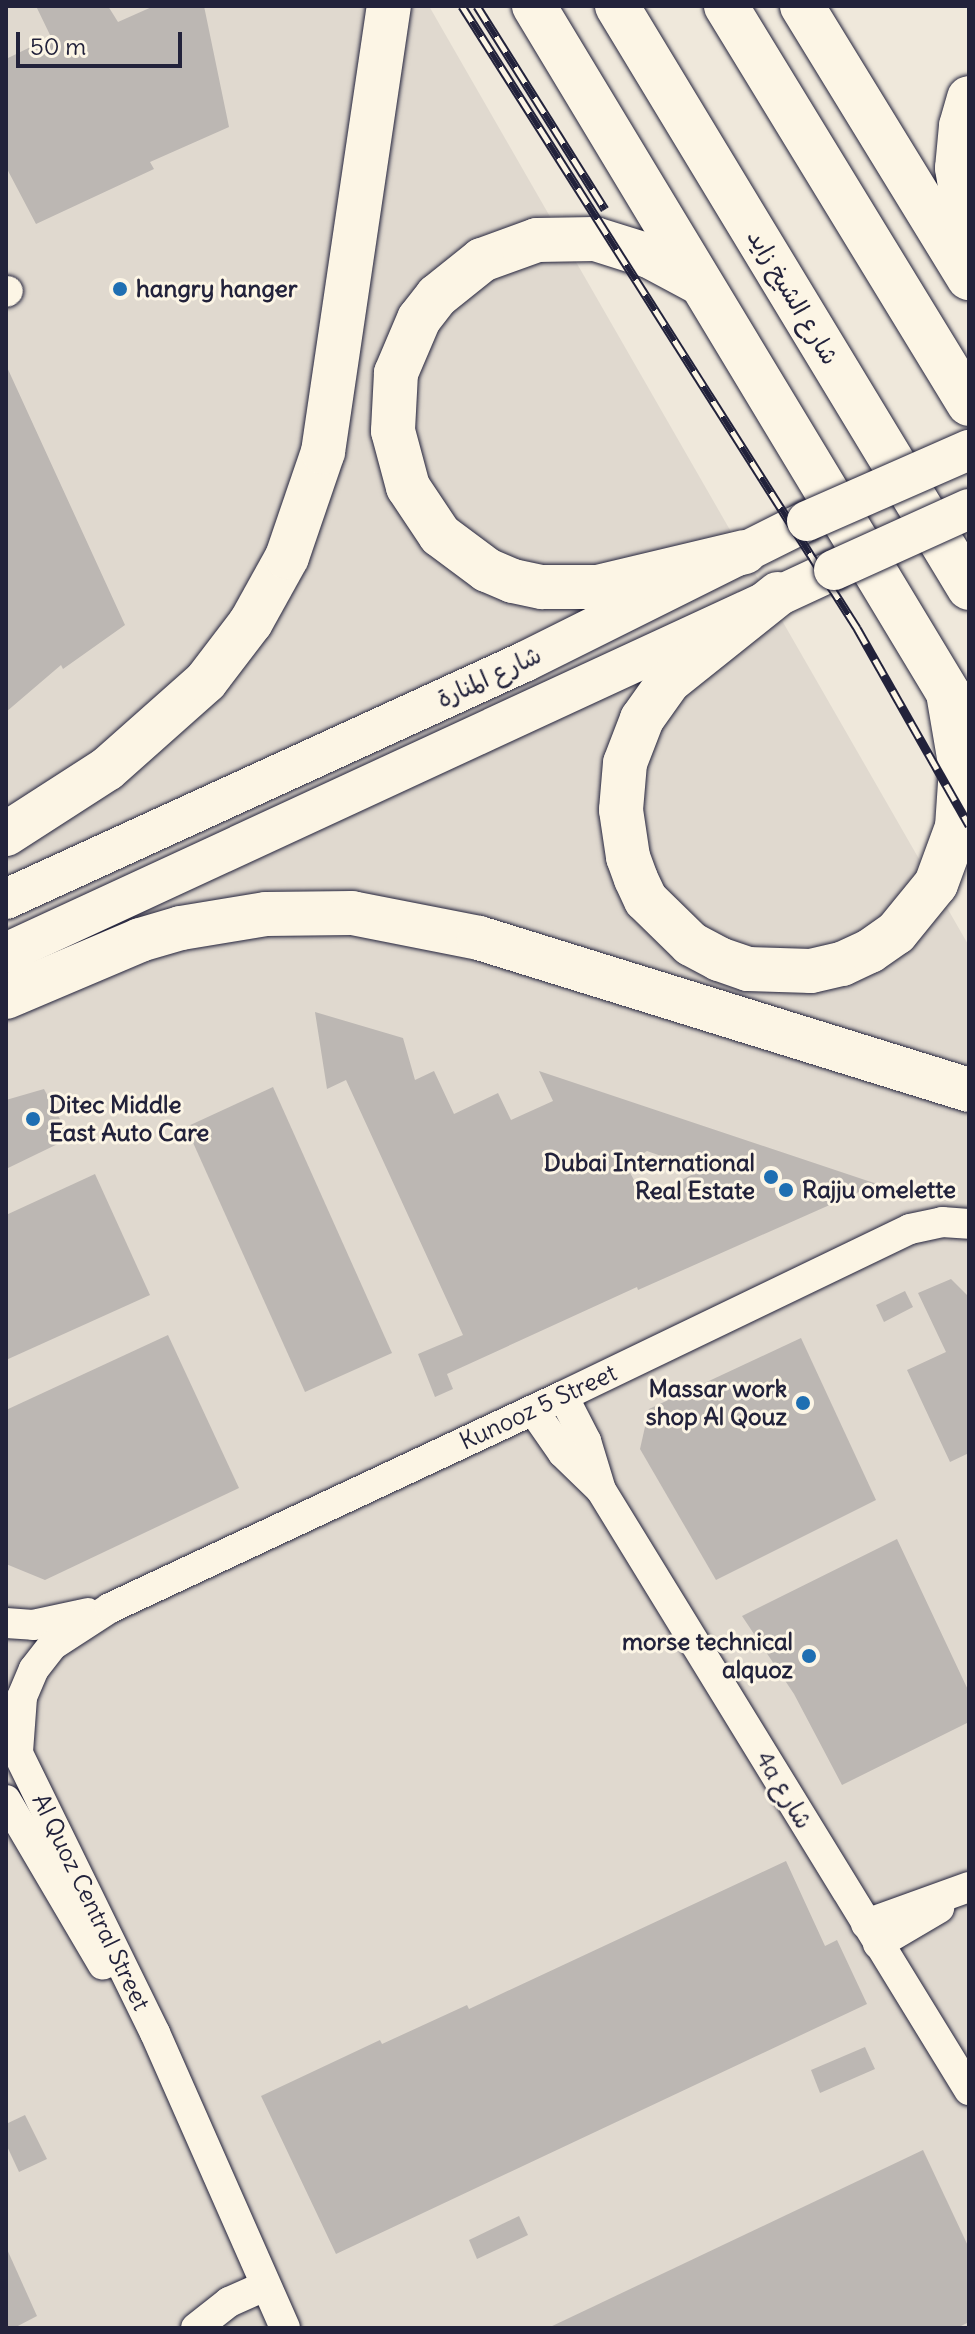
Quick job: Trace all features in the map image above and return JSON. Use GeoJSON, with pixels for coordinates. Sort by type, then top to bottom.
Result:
{"type":"FeatureCollection","features":[{"type":"Feature","properties":{"kind":"highway"},"geometry":{"type":"LineString","coordinates":[[6,834],[107,769],[206,681],[251,622],[287,557],[323,452],[389,6]]}},
{"type":"Feature","properties":{"kind":"highway"},"geometry":{"type":"LineString","coordinates":[[534,6],[958,710],[961,769],[957,827],[936,884],[896,933],[870,951],[811,971],[748,969],[719,959],[691,944],[646,900],[628,857],[621,810],[625,763],[642,719],[669,681],[778,594]]}},
{"type":"Feature","properties":{"kind":"highway","name":"شارع الشيخ زايد"},"geometry":{"type":"LineString","coordinates":[[617,6],[969,588]]}},
{"type":"Feature","properties":{"kind":"highway"},"geometry":{"type":"LineString","coordinates":[[726,6],[969,404]]}},
{"type":"Feature","properties":{"kind":"highway"},"geometry":{"type":"LineString","coordinates":[[802,6],[969,278]]}},
{"type":"Feature","properties":{"kind":"highway"},"geometry":{"type":"LineString","coordinates":[[969,98],[961,126],[957,168],[969,238]]}},
{"type":"Feature","properties":{"kind":"highway"},"geometry":{"type":"LineString","coordinates":[[698,282],[649,256],[595,239],[537,240],[482,260],[447,286],[419,319],[396,373],[393,431],[408,487],[440,535],[487,570],[513,581],[542,587],[598,587],[745,552]]}},
{"type":"Feature","properties":{"kind":"highway"},"geometry":{"type":"LineString","coordinates":[[6,997],[140,940],[181,928],[266,914],[352,913],[479,938],[969,1090]]}},
{"type":"Feature","properties":{"kind":"main road","name":"شارع المنارة"},"geometry":{"type":"LineString","coordinates":[[6,899],[524,662],[807,521],[969,450]]}},
{"type":"Feature","properties":{"kind":"main road","name":"شارع المنارة"},"geometry":{"type":"LineString","coordinates":[[6,953],[778,594],[969,509]]}},
{"type":"Feature","properties":{"kind":"street","name":"Kunooz 5 Street"},"geometry":{"type":"LineString","coordinates":[[12,1740],[22,1697],[34,1669],[53,1645],[110,1608],[910,1229],[942,1222],[969,1224]]}},
{"type":"Feature","properties":{"kind":"street","name":"4a شارع"},"geometry":{"type":"LineString","coordinates":[[563,1396],[586,1441],[601,1490]]}},
{"type":"Feature","properties":{"kind":"street","name":"4a شارع"},"geometry":{"type":"LineString","coordinates":[[533,1410],[563,1453],[601,1490],[969,2090]]}},
{"type":"Feature","properties":{"kind":"street","name":"Kunooz 5 Street"},"geometry":{"type":"LineString","coordinates":[[6,1623],[33,1625],[110,1608]]}},
{"type":"Feature","properties":{"kind":"street","name":"Al Quoz Central Street"},"geometry":{"type":"LineString","coordinates":[[12,1740],[155,2033],[265,2286],[277,2326]]}},
{"type":"Feature","properties":{"kind":"street","name":"Al Quoz Central Street"},"geometry":{"type":"LineString","coordinates":[[6,1800],[113,1983],[155,2033]]}},
{"type":"Feature","properties":{"kind":"street"},"geometry":{"type":"LineString","coordinates":[[872,1934],[962,1890]]}},
{"type":"Feature","properties":{"kind":"street"},"geometry":{"type":"LineString","coordinates":[[196,2328],[229,2302],[265,2286]]}},
{"type":"Feature","properties":{"kind":"shaded area"},"geometry":{"type":"Polygon","coordinates":[[[6,6],[429,6],[969,946],[969,2328],[6,2328],[6,6]]]}},
{"type":"Feature","properties":{"kind":"building"},"geometry":{"type":"Polygon","coordinates":[[[36,6],[108,6],[118,22],[154,6],[204,6],[229,127],[150,162],[154,169],[36,224],[6,167],[6,59],[51,37],[36,6]]]}},
{"type":"Feature","properties":{"kind":"building"},"geometry":{"type":"Polygon","coordinates":[[[6,365],[125,625],[63,669],[61,665],[6,712],[6,365]]]}},
{"type":"Feature","properties":{"kind":"building"},"geometry":{"type":"Polygon","coordinates":[[[315,1012],[403,1038],[415,1080],[434,1071],[454,1114],[498,1093],[511,1120],[553,1101],[539,1071],[877,1184],[638,1290],[637,1287],[447,1374],[453,1389],[435,1397],[418,1354],[463,1335],[346,1080],[327,1089],[315,1012]],[[647,1151],[626,1165],[644,1199],[701,1170],[647,1151]]]}},
{"type":"Feature","properties":{"kind":"building"},"geometry":{"type":"Polygon","coordinates":[[[273,1087],[392,1353],[305,1392],[186,1127],[273,1087]]]}},
{"type":"Feature","properties":{"kind":"building","name":"Ditec Middle East Auto Care"},"geometry":{"type":"Polygon","coordinates":[[[44,1089],[70,1138],[6,1169],[6,1100],[44,1089]]]}},
{"type":"Feature","properties":{"kind":"building"},"geometry":{"type":"Polygon","coordinates":[[[95,1174],[150,1295],[6,1360],[6,1215],[95,1174]]]}},
{"type":"Feature","properties":{"kind":"building"},"geometry":{"type":"Polygon","coordinates":[[[951,1279],[969,1297],[969,1453],[950,1462],[907,1370],[946,1352],[918,1293],[951,1279]]]}},
{"type":"Feature","properties":{"kind":"building"},"geometry":{"type":"Polygon","coordinates":[[[905,1291],[913,1307],[884,1322],[876,1305],[905,1291]]]}},
{"type":"Feature","properties":{"kind":"building"},"geometry":{"type":"Polygon","coordinates":[[[168,1335],[239,1488],[45,1580],[6,1564],[6,1410],[168,1335]]]}},
{"type":"Feature","properties":{"kind":"building"},"geometry":{"type":"Polygon","coordinates":[[[801,1338],[876,1500],[716,1580],[640,1449],[649,1409],[801,1338]]]}},
{"type":"Feature","properties":{"kind":"building"},"geometry":{"type":"Polygon","coordinates":[[[897,1539],[969,1692],[969,1722],[842,1785],[794,1694],[742,1616],[897,1539]]]}},
{"type":"Feature","properties":{"kind":"building"},"geometry":{"type":"Polygon","coordinates":[[[786,1861],[825,1946],[837,1940],[867,2004],[336,2254],[261,2096],[380,2040],[382,2044],[467,2005],[469,2009],[786,1861]]]}},
{"type":"Feature","properties":{"kind":"building"},"geometry":{"type":"Polygon","coordinates":[[[865,2047],[875,2069],[820,2093],[811,2070],[865,2047]]]}},
{"type":"Feature","properties":{"kind":"building"},"geometry":{"type":"Polygon","coordinates":[[[25,2115],[47,2159],[19,2172],[6,2144],[6,2124],[25,2115]]]}},
{"type":"Feature","properties":{"kind":"building"},"geometry":{"type":"Polygon","coordinates":[[[923,2150],[969,2248],[969,2322],[957,2328],[548,2328],[923,2150]]]}},
{"type":"Feature","properties":{"kind":"building"},"geometry":{"type":"Polygon","coordinates":[[[519,2216],[528,2235],[477,2259],[469,2240],[519,2216]]]}},
{"type":"Feature","properties":{"kind":"building"},"geometry":{"type":"Polygon","coordinates":[[[6,2247],[37,2316],[14,2328],[6,2328],[6,2247]]]}},
{"type":"Feature","properties":{"kind":"railway"},"geometry":{"type":"LineString","coordinates":[[462,6],[857,628],[969,825]]}},
{"type":"Feature","properties":{"kind":"railway"},"geometry":{"type":"LineString","coordinates":[[477,6],[605,209]]}},
{"type":"Feature","properties":{"kind":"place","name":"hangry hanger"},"geometry":{"type":"Point","coordinates":[120,289]}},
{"type":"Feature","properties":{"kind":"place","name":"Ditec Middle East Auto Care"},"geometry":{"type":"Point","coordinates":[33,1119]}},
{"type":"Feature","properties":{"kind":"place","name":"Dubai International Real Estate"},"geometry":{"type":"Point","coordinates":[771,1177]}},
{"type":"Feature","properties":{"kind":"place","name":"Rajju omelette"},"geometry":{"type":"Point","coordinates":[786,1190]}},
{"type":"Feature","properties":{"kind":"place","name":"Massar work shop Al Qouz"},"geometry":{"type":"Point","coordinates":[803,1403]}},
{"type":"Feature","properties":{"kind":"place","name":"morse technical alquoz"},"geometry":{"type":"Point","coordinates":[809,1656]}}]}
